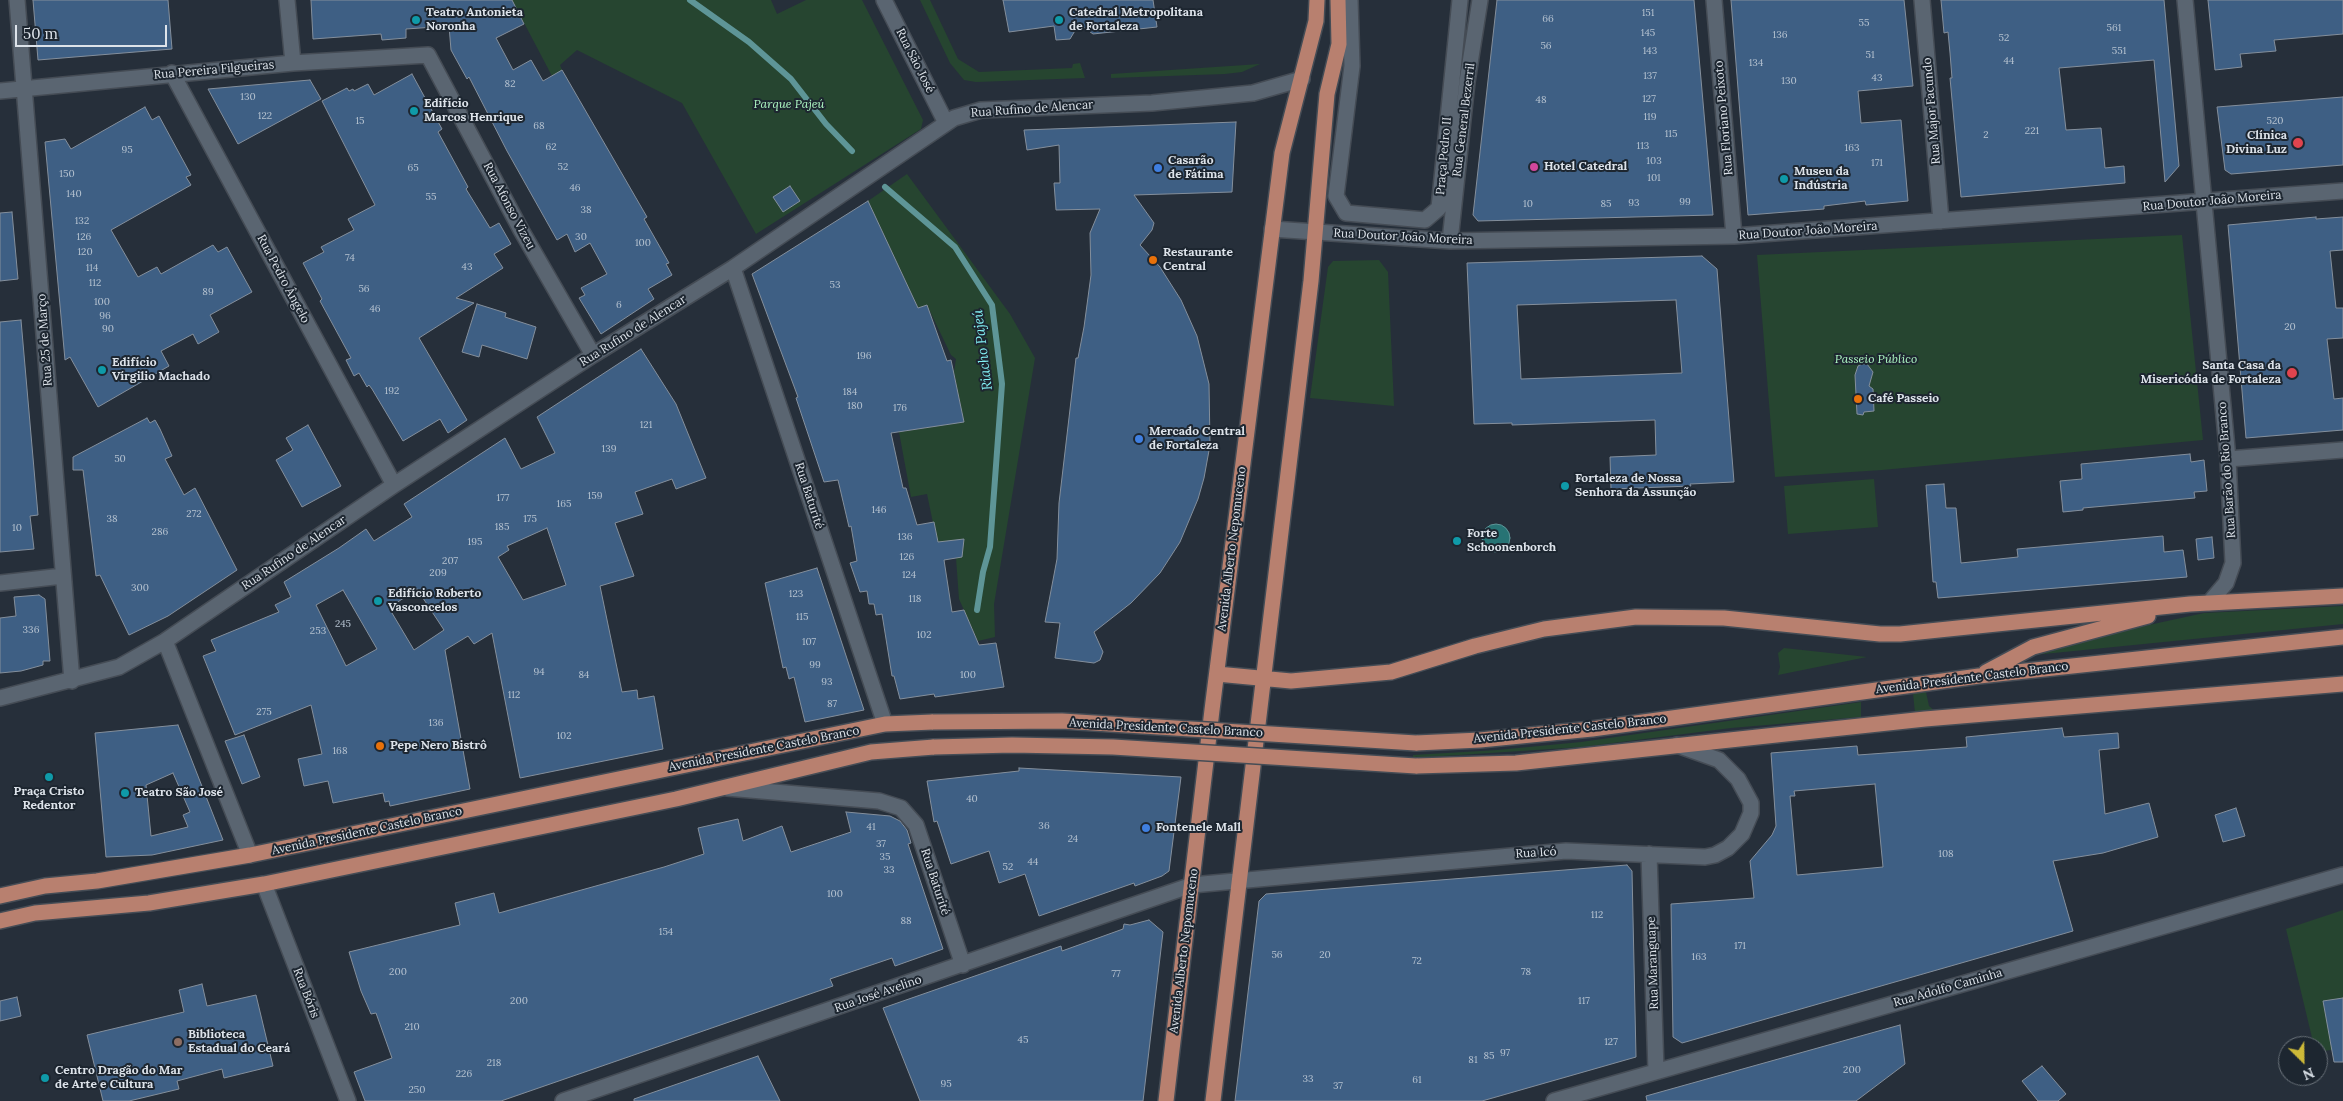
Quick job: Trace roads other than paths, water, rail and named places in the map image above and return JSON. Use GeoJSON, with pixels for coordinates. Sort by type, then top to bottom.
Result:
{"type":"FeatureCollection","features":[{"type":"Feature","properties":{"kind":"main road","name":"Avenida Alberto Nepomuceno"},"geometry":{"type":"LineString","coordinates":[[1166,1101],[1282,153],[1316,21],[1317,0]]}},
{"type":"Feature","properties":{"kind":"main road"},"geometry":{"type":"LineString","coordinates":[[1213,1101],[1231,933],[1240,879],[1262,678],[1311,282],[1327,94],[1339,44],[1338,0]]}},
{"type":"Feature","properties":{"kind":"main road"},"geometry":{"type":"LineString","coordinates":[[1217,674],[1291,681],[1391,672],[1474,646],[1544,629],[1636,617],[1724,618],[1880,634],[1900,634],[2190,604],[2343,596]]}},
{"type":"Feature","properties":{"kind":"main road"},"geometry":{"type":"LineString","coordinates":[[1979,676],[2033,647],[2190,604]]}},
{"type":"Feature","properties":{"kind":"main road","name":"Avenida Presidente Castelo Branco"},"geometry":{"type":"LineString","coordinates":[[0,896],[45,886],[97,881],[250,855],[886,724],[1062,722],[1416,743],[1480,740],[1592,729],[1979,676],[2343,637]]}},
{"type":"Feature","properties":{"kind":"main road","name":"Avenida Presidente Castelo Branco"},"geometry":{"type":"LineString","coordinates":[[0,921],[35,913],[149,903],[264,884],[676,799],[871,752],[934,746],[1012,744],[1113,747],[1416,766],[1516,763],[1925,719],[2343,684]]}},
{"type":"Feature","properties":{"kind":"street","name":"Rua 25 de Março"},"geometry":{"type":"LineString","coordinates":[[17,0],[72,681]]}},
{"type":"Feature","properties":{"kind":"street"},"geometry":{"type":"LineString","coordinates":[[287,0],[293,62]]}},
{"type":"Feature","properties":{"kind":"street","name":"Rua São José"},"geometry":{"type":"LineString","coordinates":[[884,0],[946,123]]}},
{"type":"Feature","properties":{"kind":"street","name":"Praça Pedro II"},"geometry":{"type":"LineString","coordinates":[[1350,0],[1352,66],[1336,196],[1346,213],[1426,220],[1439,208],[1460,0]]}},
{"type":"Feature","properties":{"kind":"street","name":"Rua General Bezerril"},"geometry":{"type":"LineString","coordinates":[[1450,241],[1467,82],[1480,0]]}},
{"type":"Feature","properties":{"kind":"street","name":"Rua Floriano Peixoto"},"geometry":{"type":"LineString","coordinates":[[1714,0],[1734,236]]}},
{"type":"Feature","properties":{"kind":"street","name":"Rua Major Facundo"},"geometry":{"type":"LineString","coordinates":[[1922,0],[1941,221]]}},
{"type":"Feature","properties":{"kind":"street","name":"Rua Barão do Rio Branco"},"geometry":{"type":"LineString","coordinates":[[2185,0],[2228,459],[2233,563],[2226,583],[2209,603]]}},
{"type":"Feature","properties":{"kind":"street","name":"Rua Pereira Filgueiras"},"geometry":{"type":"LineString","coordinates":[[0,90],[293,62],[428,55]]}},
{"type":"Feature","properties":{"kind":"street","name":"Rua Afonso Vizeu"},"geometry":{"type":"LineString","coordinates":[[428,55],[521,230],[593,355]]}},
{"type":"Feature","properties":{"kind":"street","name":"Rua Pedro Ângelo"},"geometry":{"type":"LineString","coordinates":[[172,73],[394,485]]}},
{"type":"Feature","properties":{"kind":"street","name":"Rua Rufino de Alencar"},"geometry":{"type":"LineString","coordinates":[[0,698],[72,681],[119,667],[165,641],[394,485],[593,355],[733,268],[946,123],[964,114],[981,110],[1152,103],[1253,93],[1302,79]]}},
{"type":"Feature","properties":{"kind":"street","name":"Rua Doutor João Moreira"},"geometry":{"type":"LineString","coordinates":[[1272,229],[1450,241],[1734,236],[2343,190]]}},
{"type":"Feature","properties":{"kind":"street","name":"Rua Baturité"},"geometry":{"type":"LineString","coordinates":[[733,268],[886,724]]}},
{"type":"Feature","properties":{"kind":"street"},"geometry":{"type":"LineString","coordinates":[[2228,459],[2343,450]]}},
{"type":"Feature","properties":{"kind":"street"},"geometry":{"type":"LineString","coordinates":[[0,583],[63,576]]}},
{"type":"Feature","properties":{"kind":"street"},"geometry":{"type":"LineString","coordinates":[[165,641],[250,855]]}},
{"type":"Feature","properties":{"kind":"street","name":"Rua Icó"},"geometry":{"type":"LineString","coordinates":[[1192,885],[1240,879],[1566,851],[1715,855],[1728,848],[1742,834],[1750,813],[1751,803],[1745,788],[1719,760],[1676,745]]}},
{"type":"Feature","properties":{"kind":"street","name":"Rua Baturité"},"geometry":{"type":"LineString","coordinates":[[718,788],[879,801],[901,808],[916,825],[962,965]]}},
{"type":"Feature","properties":{"kind":"street","name":"Rua Maranguape"},"geometry":{"type":"LineString","coordinates":[[1649,854],[1656,1071]]}},
{"type":"Feature","properties":{"kind":"street","name":"Rua Adolfo Caminha"},"geometry":{"type":"LineString","coordinates":[[1554,1101],[2343,875]]}},
{"type":"Feature","properties":{"kind":"street","name":"Rua Bóris"},"geometry":{"type":"LineString","coordinates":[[264,884],[348,1101]]}},
{"type":"Feature","properties":{"kind":"street","name":"Rua José Avelino"},"geometry":{"type":"LineString","coordinates":[[563,1101],[1192,885]]}},
{"type":"Feature","properties":{"kind":"waterway","name":"Riacho Pajeú"},"geometry":{"type":"LineString","coordinates":[[690,0],[749,42],[791,79],[826,124],[852,151]]}},
{"type":"Feature","properties":{"kind":"waterway","name":"Riacho Pajeú"},"geometry":{"type":"LineString","coordinates":[[885,187],[955,247],[992,305],[1002,384],[990,547],[983,572],[977,610]]}},
{"type":"Feature","properties":{"kind":"place","name":"Teatro Antonieta Noronha"},"geometry":{"type":"Point","coordinates":[416,20]}},
{"type":"Feature","properties":{"kind":"place","name":"Catedral Metropolitana de Fortaleza"},"geometry":{"type":"Point","coordinates":[1059,20]}},
{"type":"Feature","properties":{"kind":"place","name":"Edifício Marcos Henrique"},"geometry":{"type":"Point","coordinates":[414,111]}},
{"type":"Feature","properties":{"kind":"place","name":"Clínica Divina Luz"},"geometry":{"type":"Point","coordinates":[2298,143]}},
{"type":"Feature","properties":{"kind":"place","name":"Hotel Catedral"},"geometry":{"type":"Point","coordinates":[1534,167]}},
{"type":"Feature","properties":{"kind":"place","name":"Casarão de Fátima"},"geometry":{"type":"Point","coordinates":[1158,168]}},
{"type":"Feature","properties":{"kind":"place","name":"Museu da Indústria"},"geometry":{"type":"Point","coordinates":[1784,179]}},
{"type":"Feature","properties":{"kind":"place","name":"Restaurante Central"},"geometry":{"type":"Point","coordinates":[1153,260]}},
{"type":"Feature","properties":{"kind":"place","name":"Edifício Vírgilio Machado"},"geometry":{"type":"Point","coordinates":[102,370]}},
{"type":"Feature","properties":{"kind":"place","name":"Santa Casa da Misericódia de Fortaleza"},"geometry":{"type":"Point","coordinates":[2292,373]}},
{"type":"Feature","properties":{"kind":"place","name":"Café Passeio"},"geometry":{"type":"Point","coordinates":[1858,399]}},
{"type":"Feature","properties":{"kind":"place","name":"Mercado Central de Fortaleza"},"geometry":{"type":"Point","coordinates":[1139,439]}},
{"type":"Feature","properties":{"kind":"place","name":"Fortaleza de Nossa Senhora da Assunção"},"geometry":{"type":"Point","coordinates":[1565,486]}},
{"type":"Feature","properties":{"kind":"place","name":"Forte Schoonenborch"},"geometry":{"type":"Point","coordinates":[1457,541]}},
{"type":"Feature","properties":{"kind":"place","name":"Edifício Roberto Vasconcelos"},"geometry":{"type":"Point","coordinates":[378,601]}},
{"type":"Feature","properties":{"kind":"place","name":"Pepe Nero Bistrô"},"geometry":{"type":"Point","coordinates":[380,746]}},
{"type":"Feature","properties":{"kind":"place","name":"Praça Cristo Redentor"},"geometry":{"type":"Point","coordinates":[49,777]}},
{"type":"Feature","properties":{"kind":"place","name":"Teatro São José"},"geometry":{"type":"Point","coordinates":[125,793]}},
{"type":"Feature","properties":{"kind":"place","name":"Fontenele Mall"},"geometry":{"type":"Point","coordinates":[1146,828]}},
{"type":"Feature","properties":{"kind":"place","name":"Biblioteca Estadual do Ceará"},"geometry":{"type":"Point","coordinates":[178,1042]}},
{"type":"Feature","properties":{"kind":"place","name":"Centro Dragão do Mar de Arte e Cultura"},"geometry":{"type":"Point","coordinates":[45,1078]}},
{"type":"Feature","properties":{"kind":"park label","name":"Parque Pajeú"},"geometry":{"type":"Point","coordinates":[789,105]}},
{"type":"Feature","properties":{"kind":"park label","name":"Passeio Público"},"geometry":{"type":"Point","coordinates":[1876,360]}}]}
